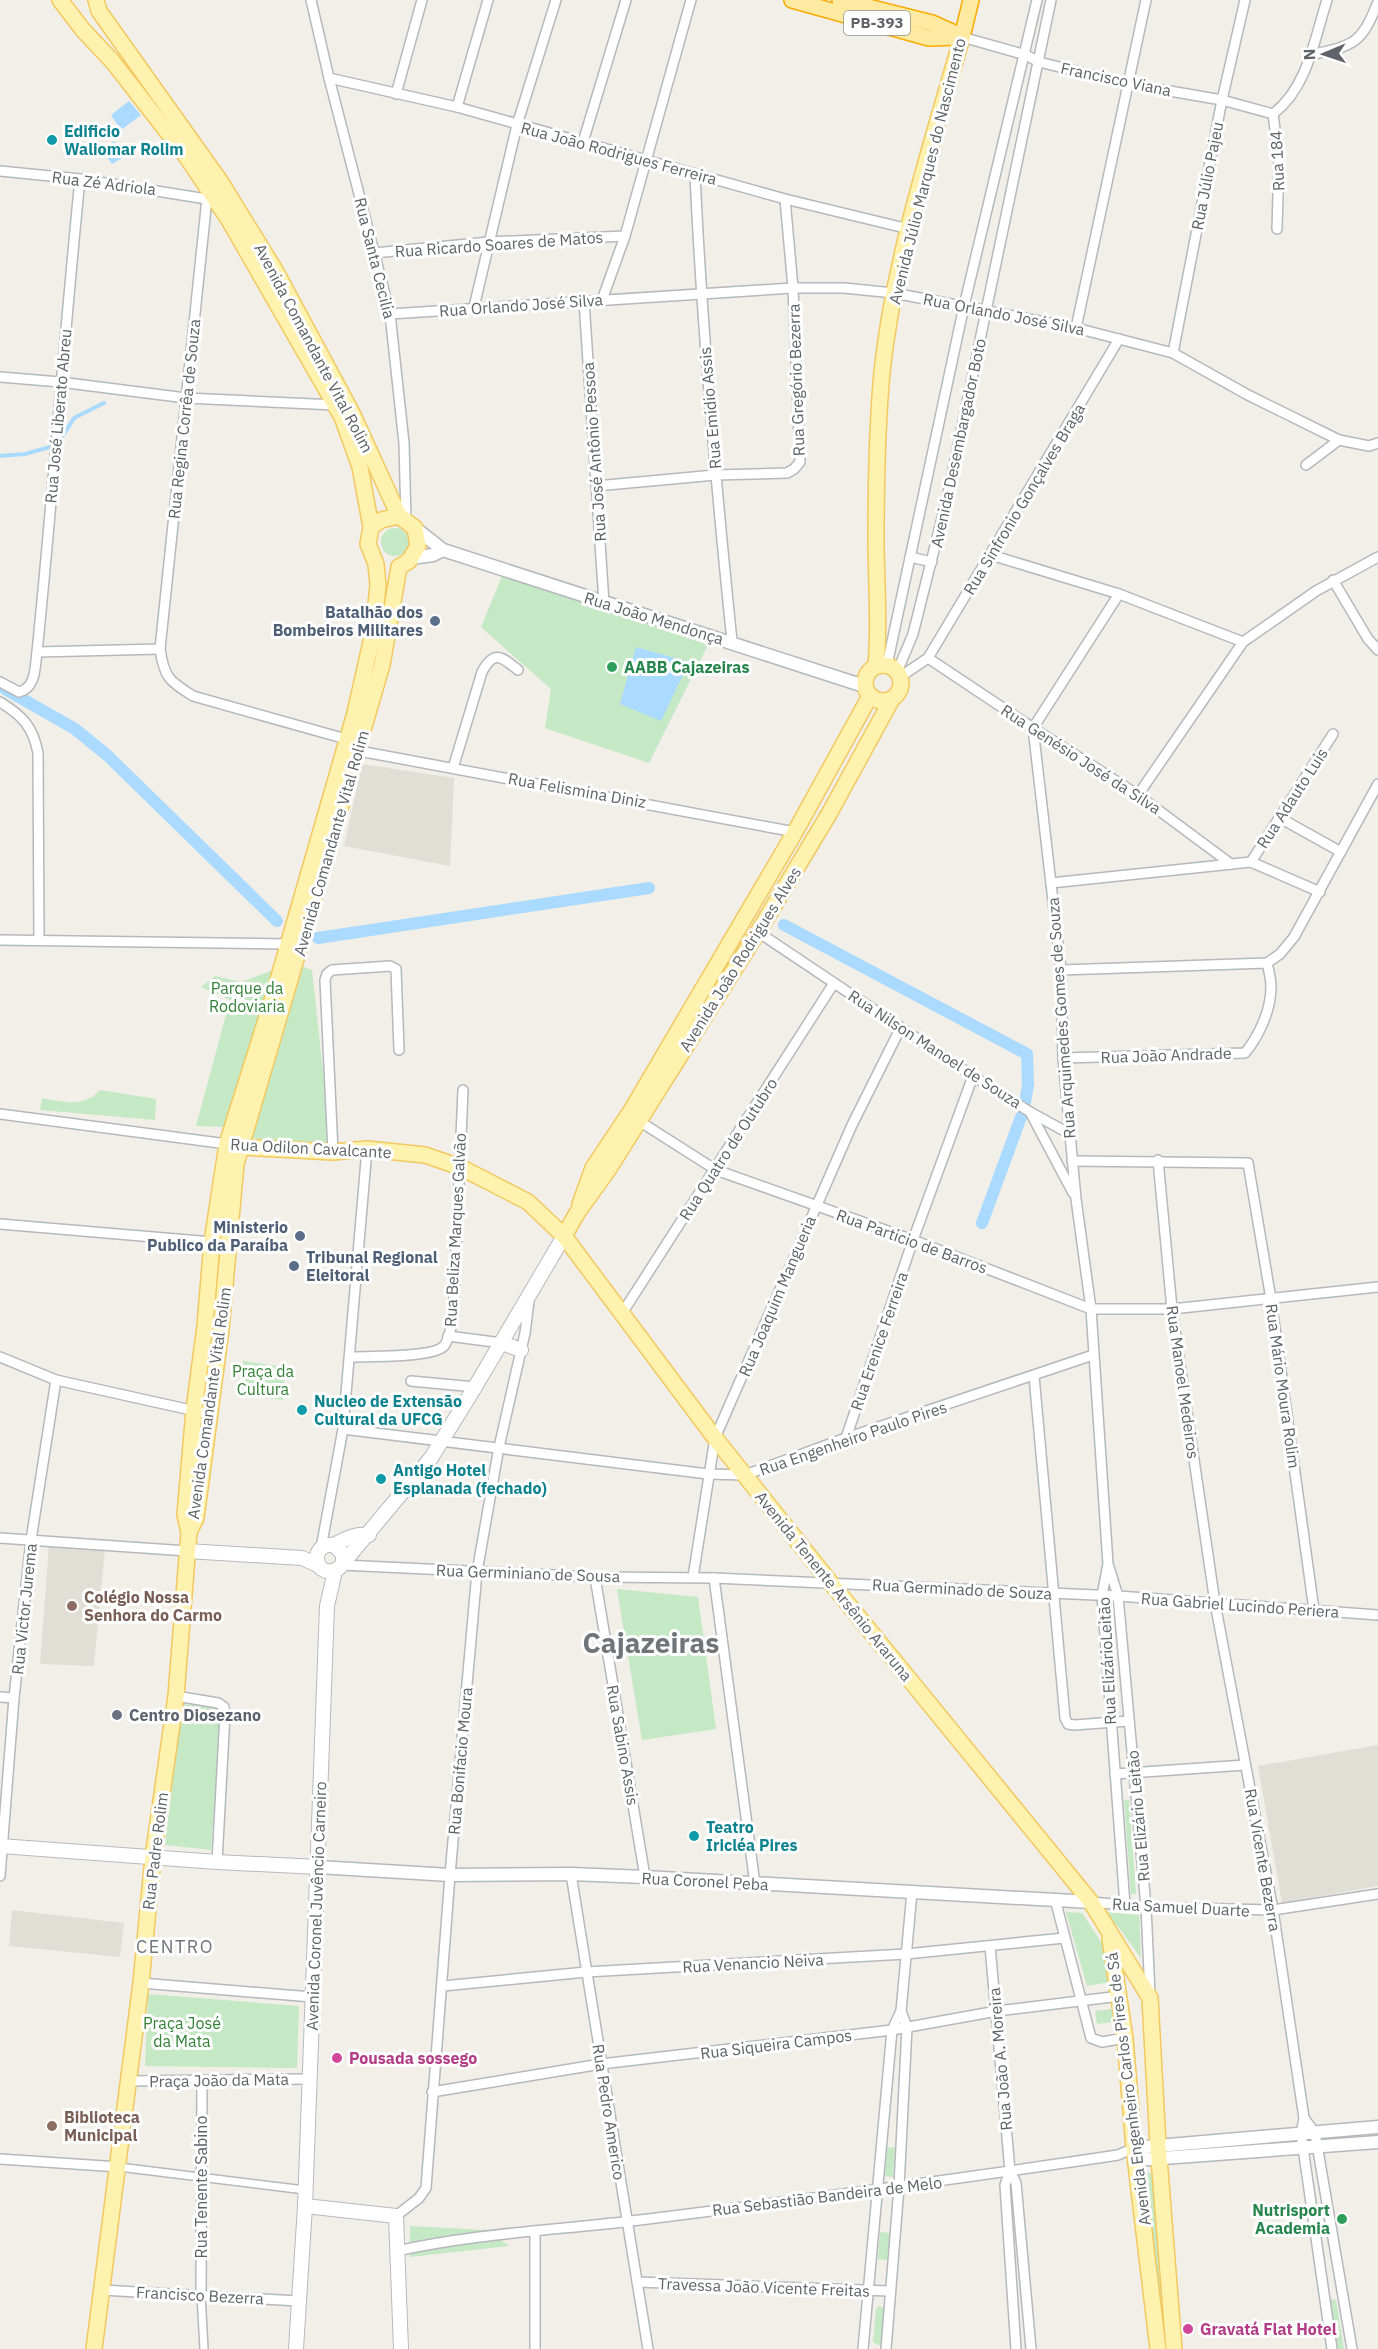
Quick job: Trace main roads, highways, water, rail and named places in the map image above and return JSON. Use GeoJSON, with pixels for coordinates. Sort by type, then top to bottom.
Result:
{"type":"FeatureCollection","features":[{"type":"Feature","properties":{"kind":"highway","name":"PB-393"},"geometry":{"type":"LineString","coordinates":[[792,0],[823,4],[929,38],[962,37]]}},
{"type":"Feature","properties":{"kind":"highway","name":"PB-393"},"geometry":{"type":"LineString","coordinates":[[840,0],[885,6],[962,37]]}},
{"type":"Feature","properties":{"kind":"highway","name":"Avenida Júlio Marques do Nascimento"},"geometry":{"type":"LineString","coordinates":[[962,37],[971,0]]}},
{"type":"Feature","properties":{"kind":"main road","name":"Avenida Comandante Vital Rolim"},"geometry":{"type":"LineString","coordinates":[[60,0],[83,30],[113,62],[186,156],[208,194],[229,220],[342,417],[360,466],[371,527],[368,544],[370,555],[376,564],[378,585],[374,633],[355,713],[271,1004],[234,1145],[212,1242],[185,1515],[189,1532]]}},
{"type":"Feature","properties":{"kind":"main road","name":"Avenida Comandante Vital Rolim"},"geometry":{"type":"LineString","coordinates":[[96,0],[99,11],[220,181],[275,270],[352,413],[418,546],[405,563],[382,665],[359,751],[234,1145],[236,1164],[221,1329],[196,1518],[189,1532]]}},
{"type":"Feature","properties":{"kind":"main road","name":"Avenida Júlio Marques do Nascimento"},"geometry":{"type":"LineString","coordinates":[[890,670],[879,635],[876,536],[882,372],[894,293],[909,229],[962,37]]}},
{"type":"Feature","properties":{"kind":"main road"},"geometry":{"type":"LineString","coordinates":[[371,527],[381,520],[407,521]]}},
{"type":"Feature","properties":{"kind":"main road"},"geometry":{"type":"LineString","coordinates":[[376,564],[388,569],[405,563]]}},
{"type":"Feature","properties":{"kind":"main road"},"geometry":{"type":"LineString","coordinates":[[890,670],[900,690],[892,699],[880,701],[867,691],[867,674],[890,670]]}},
{"type":"Feature","properties":{"kind":"main road","name":"Avenida João Rodrigues Alves"},"geometry":{"type":"LineString","coordinates":[[187,1551],[329,1558],[349,1536],[369,1535],[442,1441],[476,1388],[577,1212],[593,1168],[631,1111],[795,832],[867,691]]}},
{"type":"Feature","properties":{"kind":"main road","name":"Avenida João Rodrigues Alves"},"geometry":{"type":"LineString","coordinates":[[577,1212],[596,1190],[758,932],[829,814],[892,699]]}},
{"type":"Feature","properties":{"kind":"main road","name":"Rua Odilon Cavalcante"},"geometry":{"type":"LineString","coordinates":[[234,1145],[333,1152],[367,1149],[425,1155],[460,1167],[528,1202],[564,1236]]}},
{"type":"Feature","properties":{"kind":"main road","name":"Avenida Tenente Arsênio Araruna"},"geometry":{"type":"LineString","coordinates":[[564,1236],[715,1438],[1091,1902],[1109,1933]]}},
{"type":"Feature","properties":{"kind":"main road"},"geometry":{"type":"LineString","coordinates":[[502,1343],[521,1350]]}},
{"type":"Feature","properties":{"kind":"main road","name":"Rua Padre Rolim"},"geometry":{"type":"LineString","coordinates":[[94,2349],[119,2167],[141,1983],[153,1857],[176,1695],[189,1532]]}},
{"type":"Feature","properties":{"kind":"main road","name":"Avenida Coronel Juvêncio Carneiro"},"geometry":{"type":"LineString","coordinates":[[296,2349],[305,2206],[327,1606],[321,1582],[329,1558]]}},
{"type":"Feature","properties":{"kind":"main road"},"geometry":{"type":"LineString","coordinates":[[2,1846],[318,1867]]}},
{"type":"Feature","properties":{"kind":"main road","name":"Avenida Engenheiro Carlos Pires de Sá"},"geometry":{"type":"LineString","coordinates":[[1109,1933],[1125,2038],[1135,2154],[1158,2349]]}},
{"type":"Feature","properties":{"kind":"main road","name":"Avenida Engenheiro Carlos Pires de Sá"},"geometry":{"type":"LineString","coordinates":[[1109,1933],[1150,1998],[1174,2349]]}},
{"type":"Feature","properties":{"kind":"main road"},"geometry":{"type":"LineString","coordinates":[[305,2206],[396,2216],[401,2349]]}},
{"type":"Feature","properties":{"kind":"water"},"geometry":{"type":"Polygon","coordinates":[[[129,101],[141,115],[121,130],[111,115],[129,101]]]}},
{"type":"Feature","properties":{"kind":"water"},"geometry":{"type":"Polygon","coordinates":[[[114,141],[124,157],[112,164],[102,150],[114,141]]]}},
{"type":"Feature","properties":{"kind":"water"},"geometry":{"type":"Polygon","coordinates":[[[636,647],[689,662],[661,721],[620,704],[636,647]]]}},
{"type":"Feature","properties":{"kind":"waterway"},"geometry":{"type":"LineString","coordinates":[[0,456],[25,454],[57,445],[74,418],[104,403]]}},
{"type":"Feature","properties":{"kind":"waterway"},"geometry":{"type":"LineString","coordinates":[[5,689],[75,729],[108,756],[277,921]]}},
{"type":"Feature","properties":{"kind":"waterway"},"geometry":{"type":"LineString","coordinates":[[318,938],[649,888]]}},
{"type":"Feature","properties":{"kind":"waterway"},"geometry":{"type":"LineString","coordinates":[[784,925],[1027,1054],[1028,1085],[1024,1108]]}},
{"type":"Feature","properties":{"kind":"waterway"},"geometry":{"type":"LineString","coordinates":[[982,1223],[1021,1117]]}},
{"type":"Feature","properties":{"kind":"place","name":"Edificio Waliomar Rolim"},"geometry":{"type":"Point","coordinates":[52,140]}},
{"type":"Feature","properties":{"kind":"place","name":"Batalhão dos Bombeiros Militares"},"geometry":{"type":"Point","coordinates":[435,621]}},
{"type":"Feature","properties":{"kind":"place","name":"AABB Cajazeiras"},"geometry":{"type":"Point","coordinates":[612,667]}},
{"type":"Feature","properties":{"kind":"place","name":"Ministerio Publico da Paraíba"},"geometry":{"type":"Point","coordinates":[300,1236]}},
{"type":"Feature","properties":{"kind":"place","name":"Tribunal Regional Eleitoral"},"geometry":{"type":"Point","coordinates":[294,1266]}},
{"type":"Feature","properties":{"kind":"place","name":"Nucleo de Extensão Cultural da UFCG"},"geometry":{"type":"Point","coordinates":[302,1410]}},
{"type":"Feature","properties":{"kind":"place","name":"Antigo Hotel Esplanada (fechado)"},"geometry":{"type":"Point","coordinates":[381,1479]}},
{"type":"Feature","properties":{"kind":"place","name":"Colégio Nossa Senhora do Carmo"},"geometry":{"type":"Point","coordinates":[72,1606]}},
{"type":"Feature","properties":{"kind":"place","name":"Centro Diosezano"},"geometry":{"type":"Point","coordinates":[117,1715]}},
{"type":"Feature","properties":{"kind":"place","name":"Teatro Iricléa Pires"},"geometry":{"type":"Point","coordinates":[694,1836]}},
{"type":"Feature","properties":{"kind":"place","name":"Pousada sossego"},"geometry":{"type":"Point","coordinates":[337,2058]}},
{"type":"Feature","properties":{"kind":"place","name":"Biblioteca Municipal"},"geometry":{"type":"Point","coordinates":[52,2126]}},
{"type":"Feature","properties":{"kind":"place","name":"Nutrisport Academia"},"geometry":{"type":"Point","coordinates":[1342,2219]}},
{"type":"Feature","properties":{"kind":"place","name":"Gravatá Flat Hotel"},"geometry":{"type":"Point","coordinates":[1188,2329]}},
{"type":"Feature","properties":{"kind":"district","name":"Cajazeiras"},"geometry":{"type":"Point","coordinates":[651,1643]}},
{"type":"Feature","properties":{"kind":"district","name":"CENTRO"},"geometry":{"type":"Point","coordinates":[175,1947]}},
{"type":"Feature","properties":{"kind":"park label","name":"Parque da Rodoviaria"},"geometry":{"type":"Point","coordinates":[247,997]}},
{"type":"Feature","properties":{"kind":"park label","name":"Praça da Cultura"},"geometry":{"type":"Point","coordinates":[263,1380]}},
{"type":"Feature","properties":{"kind":"park label","name":"Praça José da Mata"},"geometry":{"type":"Point","coordinates":[182,2032]}}]}
